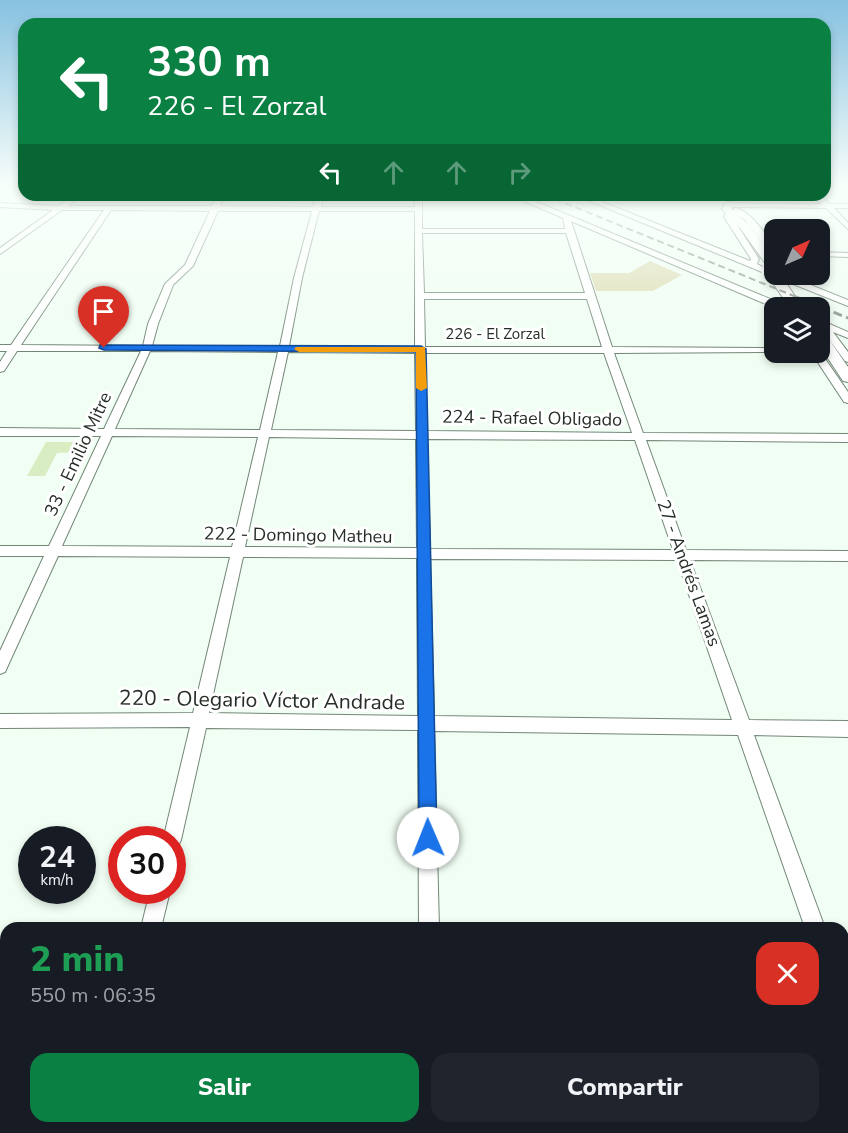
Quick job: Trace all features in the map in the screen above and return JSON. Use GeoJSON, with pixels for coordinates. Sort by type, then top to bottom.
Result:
{"type":"FeatureCollection","features":[{"type":"Feature","properties":{"kind":"main road"},"geometry":{"type":"LineString","coordinates":[[789,285],[798,297]]}},
{"type":"Feature","properties":{"kind":"main road"},"geometry":{"type":"LineString","coordinates":[[830,346],[848,378]]}},
{"type":"Feature","properties":{"kind":"street"},"geometry":{"type":"LineString","coordinates":[[0,252],[15,241]]}},
{"type":"Feature","properties":{"kind":"street"},"geometry":{"type":"LineString","coordinates":[[0,369],[85,241]]}},
{"type":"Feature","properties":{"kind":"street","name":"33 - Emilio Mitre"},"geometry":{"type":"LineString","coordinates":[[0,667],[147,348],[153,324],[169,284],[189,266],[200,241]]}},
{"type":"Feature","properties":{"kind":"street"},"geometry":{"type":"LineString","coordinates":[[175,826],[285,349],[308,241]]}},
{"type":"Feature","properties":{"kind":"street"},"geometry":{"type":"LineString","coordinates":[[420,241],[429,922]]}},
{"type":"Feature","properties":{"kind":"street","name":"27 - Andrés Lamas"},"geometry":{"type":"LineString","coordinates":[[572,241],[608,350],[813,922]]}},
{"type":"Feature","properties":{"kind":"street"},"geometry":{"type":"LineString","coordinates":[[624,241],[764,300]]}},
{"type":"Feature","properties":{"kind":"street"},"geometry":{"type":"LineString","coordinates":[[693,241],[764,268]]}},
{"type":"Feature","properties":{"kind":"street"},"geometry":{"type":"LineString","coordinates":[[743,241],[755,259],[753,265]]}},
{"type":"Feature","properties":{"kind":"street"},"geometry":{"type":"LineString","coordinates":[[830,254],[848,255]]}},
{"type":"Feature","properties":{"kind":"street"},"geometry":{"type":"LineString","coordinates":[[809,285],[848,303]]}},
{"type":"Feature","properties":{"kind":"street"},"geometry":{"type":"LineString","coordinates":[[420,297],[589,296]]}},
{"type":"Feature","properties":{"kind":"street"},"geometry":{"type":"LineString","coordinates":[[830,331],[848,335]]}},
{"type":"Feature","properties":{"kind":"street"},"geometry":{"type":"LineString","coordinates":[[830,336],[844,346],[848,359]]}},
{"type":"Feature","properties":{"kind":"street","name":"226 - El Zorzal"},"geometry":{"type":"LineString","coordinates":[[0,348],[764,351]]}},
{"type":"Feature","properties":{"kind":"street"},"geometry":{"type":"LineString","coordinates":[[823,363],[848,399]]}},
{"type":"Feature","properties":{"kind":"street","name":"224 - Rafael Obligado"},"geometry":{"type":"LineString","coordinates":[[0,432],[848,438]]}},
{"type":"Feature","properties":{"kind":"street","name":"222 - Domingo Matheu"},"geometry":{"type":"LineString","coordinates":[[0,551],[848,556]]}},
{"type":"Feature","properties":{"kind":"street","name":"220 - Olegario Víctor Andrade"},"geometry":{"type":"LineString","coordinates":[[0,721],[200,720],[427,725],[848,729]]}},
{"type":"Feature","properties":{"kind":"street"},"geometry":{"type":"LineString","coordinates":[[152,922],[157,904]]}},
{"type":"Feature","properties":{"kind":"green space"},"geometry":{"type":"Polygon","coordinates":[[[650,261],[682,275],[653,291],[596,291],[590,273],[629,273],[650,261]]]}},
{"type":"Feature","properties":{"kind":"building"},"geometry":{"type":"Polygon","coordinates":[[[46,442],[93,442],[87,452],[57,453],[45,476],[27,476],[46,442]]]}},
{"type":"Feature","properties":{"kind":"railway"},"geometry":{"type":"LineString","coordinates":[[658,241],[797,297]]}},
{"type":"Feature","properties":{"kind":"railway"},"geometry":{"type":"LineString","coordinates":[[830,311],[848,318]]}},
{"type":"Feature","properties":{"kind":"slow traffic"},"geometry":{"type":"LineString","coordinates":[[299,349],[421,349],[421,388]]}},
{"type":"Feature","properties":{"kind":"route"},"geometry":{"type":"LineString","coordinates":[[104,348],[421,349],[428,838]]}}]}
